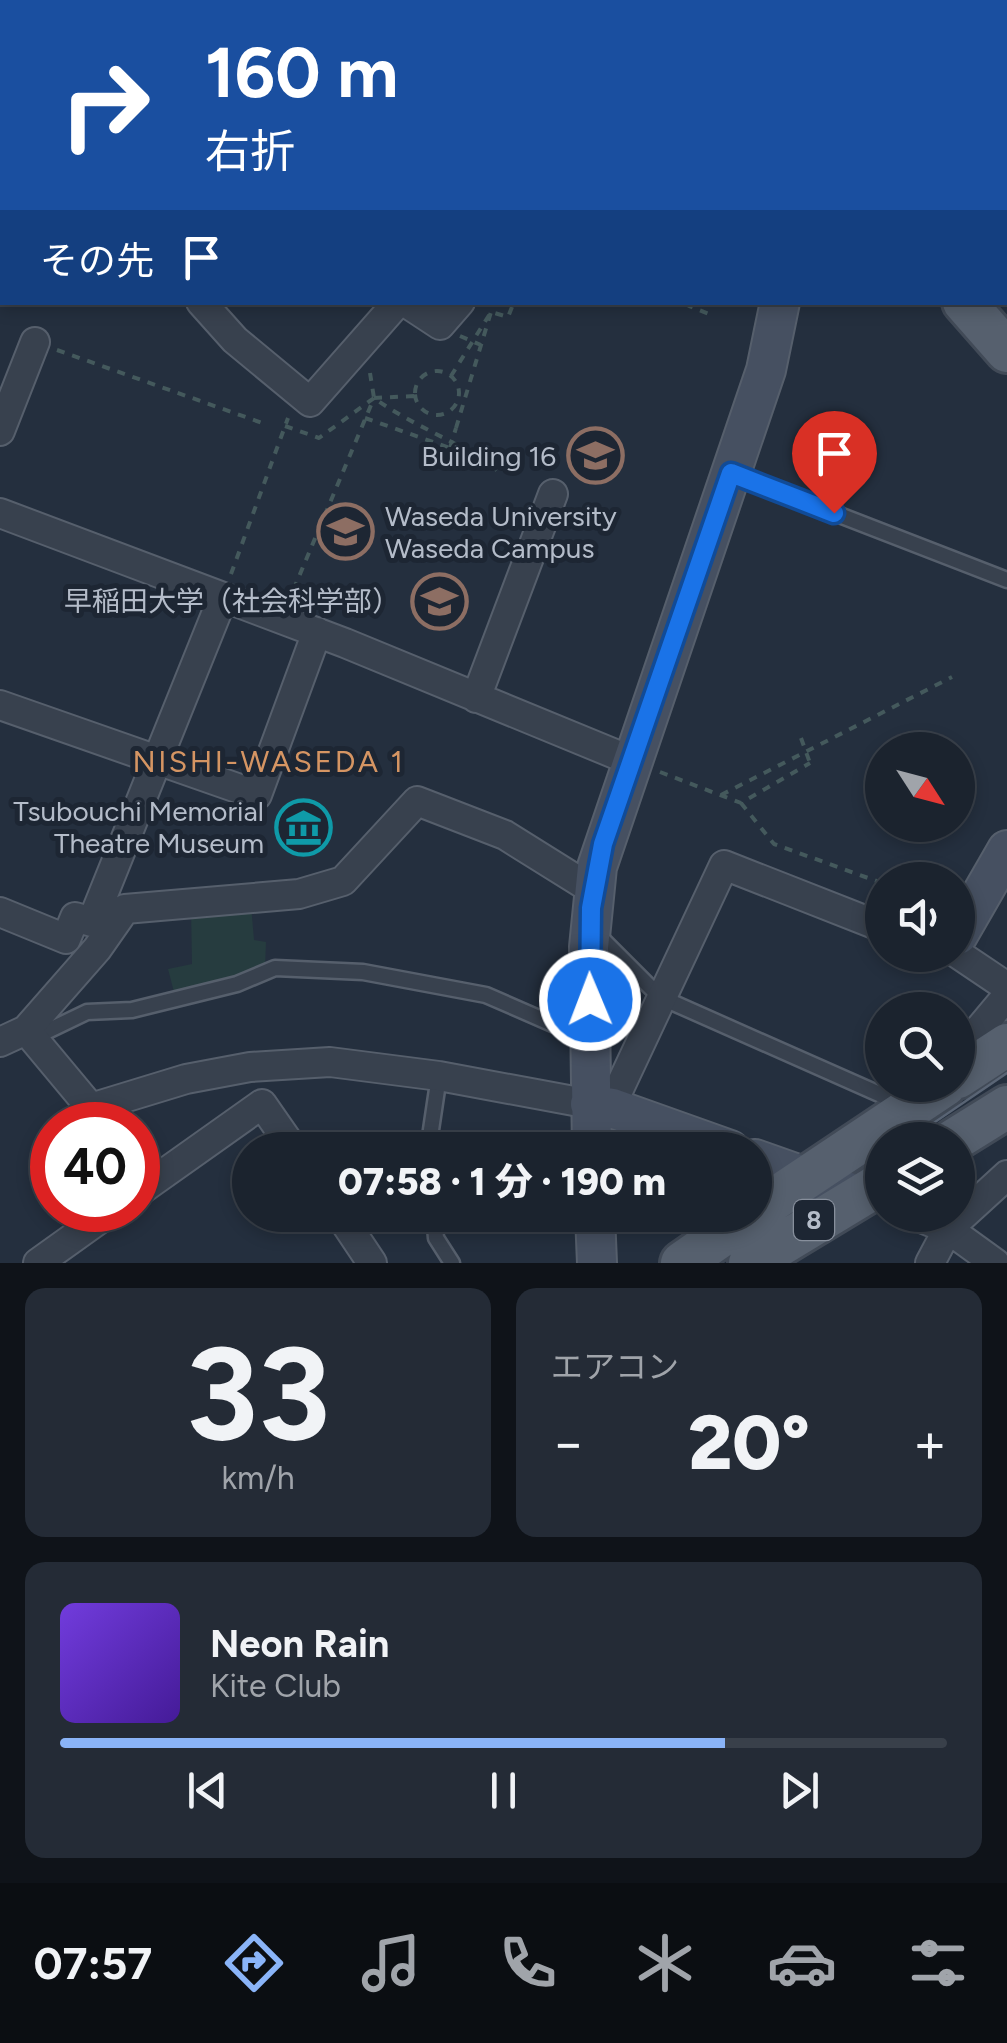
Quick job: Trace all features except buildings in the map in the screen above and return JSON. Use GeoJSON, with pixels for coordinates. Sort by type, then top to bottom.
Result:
{"type":"FeatureCollection","features":[{"type":"Feature","properties":{"kind":"main road"},"geometry":{"type":"LineString","coordinates":[[967,305],[1007,352]]}},
{"type":"Feature","properties":{"kind":"main road","name":"8"},"geometry":{"type":"LineString","coordinates":[[975,1066],[1007,1045]]}},
{"type":"Feature","properties":{"kind":"main road","name":"8"},"geometry":{"type":"LineString","coordinates":[[772,1201],[918,1102]]}},
{"type":"Feature","properties":{"kind":"main road"},"geometry":{"type":"LineString","coordinates":[[975,1127],[1007,1107]]}},
{"type":"Feature","properties":{"kind":"main road","name":"8"},"geometry":{"type":"LineString","coordinates":[[750,1263],[865,1199]]}},
{"type":"Feature","properties":{"kind":"main road","name":"8"},"geometry":{"type":"LineString","coordinates":[[682,1263],[727,1232]]}},
{"type":"Feature","properties":{"kind":"street"},"geometry":{"type":"LineString","coordinates":[[207,305],[235,340],[310,402],[398,305]]}},
{"type":"Feature","properties":{"kind":"street"},"geometry":{"type":"LineString","coordinates":[[406,305],[440,325],[457,305]]}},
{"type":"Feature","properties":{"kind":"street"},"geometry":{"type":"LineString","coordinates":[[591,1132],[591,908],[603,844],[766,370],[774,307]]}},
{"type":"Feature","properties":{"kind":"street"},"geometry":{"type":"LineString","coordinates":[[0,431],[35,342]]}},
{"type":"Feature","properties":{"kind":"street"},"geometry":{"type":"LineString","coordinates":[[476,698],[553,494]]}},
{"type":"Feature","properties":{"kind":"street"},"geometry":{"type":"LineString","coordinates":[[0,514],[317,632],[632,761]]}},
{"type":"Feature","properties":{"kind":"street"},"geometry":{"type":"LineString","coordinates":[[0,912],[66,939],[76,917],[92,922],[223,597]]}},
{"type":"Feature","properties":{"kind":"street"},"geometry":{"type":"LineString","coordinates":[[0,705],[257,795],[317,632]]}},
{"type":"Feature","properties":{"kind":"street"},"geometry":{"type":"LineString","coordinates":[[591,908],[505,835],[418,802],[343,881],[299,894],[125,909],[98,949],[20,1037],[91,1108],[186,1079],[250,1067],[330,1062],[438,1076],[612,1108],[679,1132]]}},
{"type":"Feature","properties":{"kind":"street"},"geometry":{"type":"LineString","coordinates":[[994,905],[1007,850]]}},
{"type":"Feature","properties":{"kind":"street"},"geometry":{"type":"LineString","coordinates":[[590,1104],[618,1091],[724,865],[865,920]]}},
{"type":"Feature","properties":{"kind":"street"},"geometry":{"type":"LineString","coordinates":[[975,965],[1007,986]]}},
{"type":"Feature","properties":{"kind":"street"},"geometry":{"type":"LineString","coordinates":[[975,1035],[1007,996]]}},
{"type":"Feature","properties":{"kind":"street"},"geometry":{"type":"LineString","coordinates":[[160,1176],[262,1104],[281,1132]]}},
{"type":"Feature","properties":{"kind":"street"},"geometry":{"type":"LineString","coordinates":[[772,1165],[865,1192]]}},
{"type":"Feature","properties":{"kind":"street"},"geometry":{"type":"LineString","coordinates":[[975,1204],[1007,1175]]}},
{"type":"Feature","properties":{"kind":"street"},"geometry":{"type":"LineString","coordinates":[[38,1263],[81,1232]]}},
{"type":"Feature","properties":{"kind":"street"},"geometry":{"type":"LineString","coordinates":[[351,1232],[372,1263]]}},
{"type":"Feature","properties":{"kind":"street"},"geometry":{"type":"LineString","coordinates":[[596,1232],[597,1263]]}},
{"type":"Feature","properties":{"kind":"street"},"geometry":{"type":"LineString","coordinates":[[930,1263],[946,1232]]}},
{"type":"Feature","properties":{"kind":"street"},"geometry":{"type":"LineString","coordinates":[[952,1232],[995,1263]]}},
{"type":"Feature","properties":{"kind":"lane"},"geometry":{"type":"LineString","coordinates":[[731,473],[1007,580]]}},
{"type":"Feature","properties":{"kind":"lane"},"geometry":{"type":"LineString","coordinates":[[591,908],[660,997],[909,1108]]}},
{"type":"Feature","properties":{"kind":"lane"},"geometry":{"type":"LineString","coordinates":[[20,1037],[87,1012],[132,1010],[237,984],[275,968],[362,972],[486,995],[564,1029],[590,1033]]}},
{"type":"Feature","properties":{"kind":"lane"},"geometry":{"type":"LineString","coordinates":[[430,1132],[438,1076]]}},
{"type":"Feature","properties":{"kind":"lane"},"geometry":{"type":"LineString","coordinates":[[435,1232],[452,1263]]}},
{"type":"Feature","properties":{"kind":"path"},"geometry":{"type":"LineString","coordinates":[[491,312],[508,317],[513,305]]}},
{"type":"Feature","properties":{"kind":"path"},"geometry":{"type":"LineString","coordinates":[[690,305],[709,314]]}},
{"type":"Feature","properties":{"kind":"path"},"geometry":{"type":"LineString","coordinates":[[450,376],[491,312]]}},
{"type":"Feature","properties":{"kind":"path"},"geometry":{"type":"LineString","coordinates":[[365,418],[450,448],[461,400],[491,312]]}},
{"type":"Feature","properties":{"kind":"path"},"geometry":{"type":"LineString","coordinates":[[35,342],[268,425]]}},
{"type":"Feature","properties":{"kind":"path"},"geometry":{"type":"LineString","coordinates":[[281,619],[374,398],[370,373]]}},
{"type":"Feature","properties":{"kind":"path"},"geometry":{"type":"LineString","coordinates":[[428,373],[450,376],[461,400],[449,412],[435,416],[421,409],[415,396],[417,382],[428,373]]}},
{"type":"Feature","properties":{"kind":"path"},"geometry":{"type":"LineString","coordinates":[[223,597],[296,391]]}},
{"type":"Feature","properties":{"kind":"path"},"geometry":{"type":"LineString","coordinates":[[285,426],[319,438],[374,398],[415,396]]}},
{"type":"Feature","properties":{"kind":"path"},"geometry":{"type":"LineString","coordinates":[[374,398],[406,421],[465,446],[498,472]]}},
{"type":"Feature","properties":{"kind":"path"},"geometry":{"type":"LineString","coordinates":[[721,795],[952,677]]}},
{"type":"Feature","properties":{"kind":"path"},"geometry":{"type":"LineString","coordinates":[[741,803],[810,763],[802,738]]}},
{"type":"Feature","properties":{"kind":"path"},"geometry":{"type":"LineString","coordinates":[[632,761],[741,803],[774,844],[865,877]]}},
{"type":"Feature","properties":{"kind":"green space"},"geometry":{"type":"Polygon","coordinates":[[[251,905],[254,940],[266,942],[265,967],[175,996],[168,969],[192,964],[191,909],[251,905]]]}},
{"type":"Feature","properties":{"kind":"tram line"},"geometry":{"type":"LineString","coordinates":[[935,1122],[1007,1073]]}},
{"type":"Feature","properties":{"kind":"place","name":"Building 16"},"geometry":{"type":"Point","coordinates":[595,456]}},
{"type":"Feature","properties":{"kind":"place","name":"Waseda University Waseda Campus"},"geometry":{"type":"Point","coordinates":[346,532]}},
{"type":"Feature","properties":{"kind":"place","name":"早稲田大学（社会科学部）"},"geometry":{"type":"Point","coordinates":[439,601]}},
{"type":"Feature","properties":{"kind":"place","name":"Tsubouchi Memorial Theatre Museum"},"geometry":{"type":"Point","coordinates":[303,827]}},
{"type":"Feature","properties":{"kind":"district","name":"NISHI-WASEDA 1"},"geometry":{"type":"Point","coordinates":[269,762]}},
{"type":"Feature","properties":{"kind":"route"},"geometry":{"type":"LineString","coordinates":[[590,1000],[591,908],[603,844],[731,473],[834,513]]}}]}
